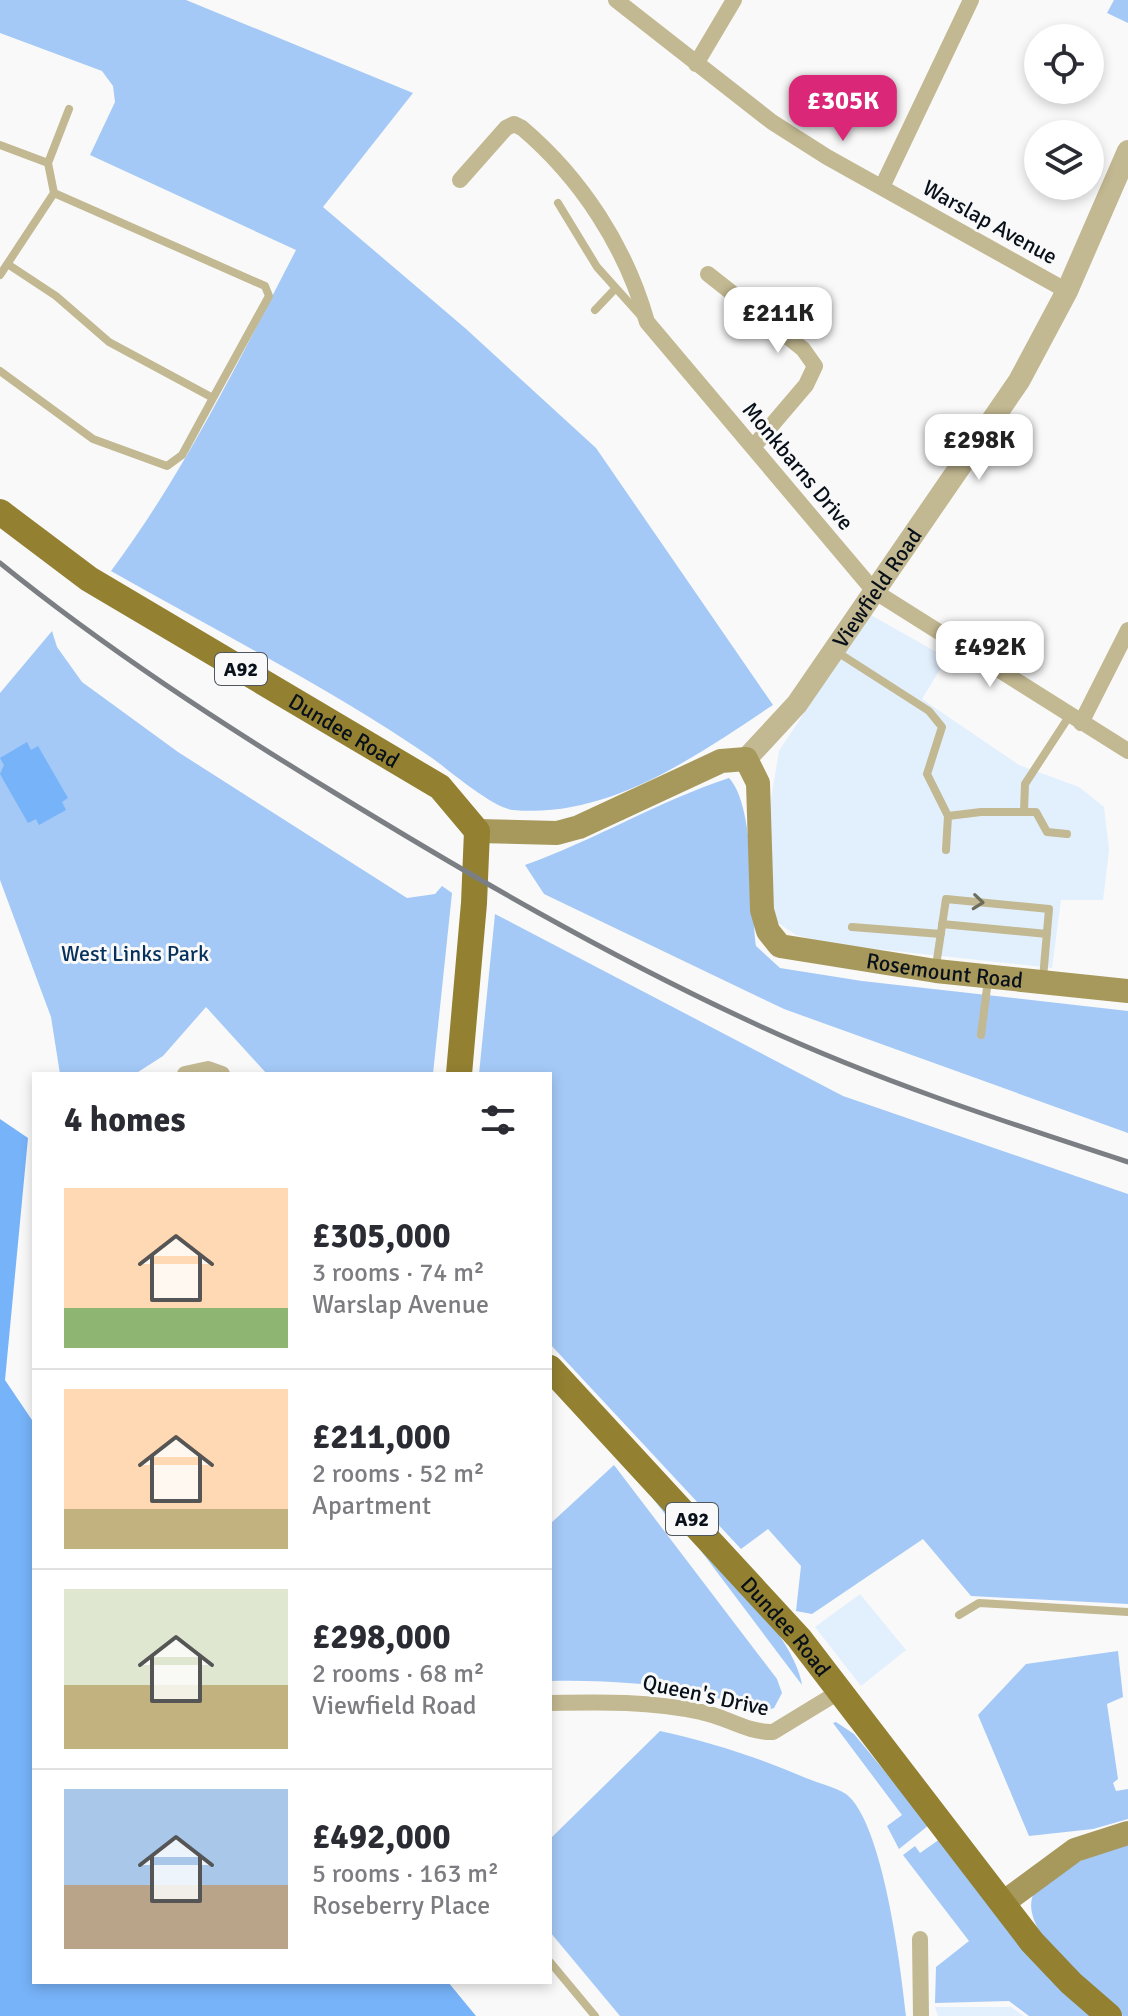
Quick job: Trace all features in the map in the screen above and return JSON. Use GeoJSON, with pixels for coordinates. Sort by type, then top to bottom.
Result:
{"type":"FeatureCollection","features":[{"type":"Feature","properties":{"kind":"main road","name":"Dundee Road"},"geometry":{"type":"LineString","coordinates":[[0,512],[89,579],[440,787],[477,831]]}},
{"type":"Feature","properties":{"kind":"main road"},"geometry":{"type":"LineString","coordinates":[[459,1072],[477,831],[557,833],[579,827],[721,761],[746,759]]}},
{"type":"Feature","properties":{"kind":"main road","name":"Rosemount Road"},"geometry":{"type":"LineString","coordinates":[[746,759],[758,783],[759,878],[768,931],[780,946],[936,971],[1128,991]]}},
{"type":"Feature","properties":{"kind":"main road","name":"Dundee Road"},"geometry":{"type":"LineString","coordinates":[[552,1370],[750,1582],[842,1690],[1003,1903]]}},
{"type":"Feature","properties":{"kind":"main road"},"geometry":{"type":"LineString","coordinates":[[1003,1903],[1075,1850],[1128,1833]]}},
{"type":"Feature","properties":{"kind":"main road","name":"A92"},"geometry":{"type":"LineString","coordinates":[[1003,1903],[1071,1983],[1109,2016]]}},
{"type":"Feature","properties":{"kind":"street","name":"Warslap Avenue"},"geometry":{"type":"LineString","coordinates":[[616,0],[772,122],[1067,291]]}},
{"type":"Feature","properties":{"kind":"street"},"geometry":{"type":"LineString","coordinates":[[696,64],[734,0]]}},
{"type":"Feature","properties":{"kind":"street"},"geometry":{"type":"LineString","coordinates":[[882,187],[971,0]]}},
{"type":"Feature","properties":{"kind":"street","name":"Monkbarns Drive"},"geometry":{"type":"LineString","coordinates":[[460,180],[506,128],[514,124],[522,128],[568,170],[581,189],[628,267],[647,322],[874,591],[1128,751]]}},
{"type":"Feature","properties":{"kind":"street","name":"Viewfield Road"},"geometry":{"type":"LineString","coordinates":[[746,759],[797,704],[1019,381],[1067,291],[1128,151]]}},
{"type":"Feature","properties":{"kind":"street"},"geometry":{"type":"LineString","coordinates":[[708,274],[803,349],[815,366],[806,385],[754,446]]}},
{"type":"Feature","properties":{"kind":"street"},"geometry":{"type":"LineString","coordinates":[[1075,719],[1128,630]]}},
{"type":"Feature","properties":{"kind":"street"},"geometry":{"type":"LineString","coordinates":[[194,1072],[208,1069],[216,1072]]}},
{"type":"Feature","properties":{"kind":"street","name":"Queen's Drive"},"geometry":{"type":"LineString","coordinates":[[552,1703],[636,1701],[704,1712],[761,1733],[773,1732],[842,1690]]}},
{"type":"Feature","properties":{"kind":"street"},"geometry":{"type":"LineString","coordinates":[[920,1939],[921,2016]]}},
{"type":"Feature","properties":{"kind":"lane"},"geometry":{"type":"LineString","coordinates":[[0,275],[54,193],[48,163],[69,109]]}},
{"type":"Feature","properties":{"kind":"lane"},"geometry":{"type":"LineString","coordinates":[[0,145],[48,163]]}},
{"type":"Feature","properties":{"kind":"lane"},"geometry":{"type":"LineString","coordinates":[[0,371],[93,439],[167,466],[182,455],[269,296],[265,286],[54,193]]}},
{"type":"Feature","properties":{"kind":"lane"},"geometry":{"type":"LineString","coordinates":[[558,203],[615,289],[647,322]]}},
{"type":"Feature","properties":{"kind":"lane"},"geometry":{"type":"LineString","coordinates":[[9,265],[56,296],[109,342],[213,398]]}},
{"type":"Feature","properties":{"kind":"lane"},"geometry":{"type":"LineString","coordinates":[[595,310],[615,289]]}},
{"type":"Feature","properties":{"kind":"lane"},"geometry":{"type":"LineString","coordinates":[[833,650],[929,711],[942,727],[927,774],[948,816],[946,850]]}},
{"type":"Feature","properties":{"kind":"lane"},"geometry":{"type":"LineString","coordinates":[[1024,811],[1025,784],[1075,719]]}},
{"type":"Feature","properties":{"kind":"lane"},"geometry":{"type":"LineString","coordinates":[[948,816],[1036,812],[1047,832],[1067,834]]}},
{"type":"Feature","properties":{"kind":"lane"},"geometry":{"type":"LineString","coordinates":[[936,971],[946,899],[1049,909],[1043,981]]}},
{"type":"Feature","properties":{"kind":"lane"},"geometry":{"type":"LineString","coordinates":[[852,927],[1047,934]]}},
{"type":"Feature","properties":{"kind":"lane"},"geometry":{"type":"LineString","coordinates":[[981,1035],[988,976]]}},
{"type":"Feature","properties":{"kind":"lane"},"geometry":{"type":"LineString","coordinates":[[959,1615],[979,1603],[1128,1612]]}},
{"type":"Feature","properties":{"kind":"lane"},"geometry":{"type":"LineString","coordinates":[[552,1964],[595,2016]]}},
{"type":"Feature","properties":{"kind":"shaded area"},"geometry":{"type":"Polygon","coordinates":[[[869,614],[947,658],[922,699],[1019,765],[1079,787],[1104,807],[1109,850],[1103,900],[1061,900],[1052,968],[830,944],[796,935],[774,920],[769,811],[779,751],[869,614]]]}},
{"type":"Feature","properties":{"kind":"shaded area"},"geometry":{"type":"Polygon","coordinates":[[[27,742],[31,750],[38,746],[68,798],[62,802],[66,810],[39,825],[36,819],[28,823],[0,774],[4,765],[0,758],[27,742]]]}},
{"type":"Feature","properties":{"kind":"shaded area"},"geometry":{"type":"Polygon","coordinates":[[[0,1119],[28,1138],[5,1380],[32,1420],[32,1984],[450,1984],[476,2016],[0,2016],[0,1119]]]}},
{"type":"Feature","properties":{"kind":"shaded area"},"geometry":{"type":"Polygon","coordinates":[[[860,1594],[906,1650],[861,1686],[815,1627],[860,1594]]]}},
{"type":"Feature","properties":{"kind":"shaded area"},"geometry":{"type":"Polygon","coordinates":[[[935,2007],[1011,2007],[1024,2016],[938,2016],[935,2007]]]}},
{"type":"Feature","properties":{"kind":"green space"},"geometry":{"type":"Polygon","coordinates":[[[0,0],[186,0],[413,93],[323,207],[465,328],[596,448],[773,705],[683,763],[618,794],[549,810],[513,810],[483,796],[432,758],[354,708],[111,571],[187,455],[296,250],[90,155],[115,102],[113,86],[102,71],[0,33],[0,0]]]}},
{"type":"Feature","properties":{"kind":"green space"},"geometry":{"type":"Polygon","coordinates":[[[1114,0],[1128,0],[1128,23],[1107,13],[1114,0]]]}},
{"type":"Feature","properties":{"kind":"green space","name":"West Links Park"},"geometry":{"type":"Polygon","coordinates":[[[52,631],[57,647],[82,682],[178,752],[407,898],[435,894],[442,886],[452,893],[433,1072],[265,1072],[206,1007],[163,1056],[138,1072],[60,1072],[51,1017],[0,880],[0,693],[52,631]]]}},
{"type":"Feature","properties":{"kind":"green space"},"geometry":{"type":"Polygon","coordinates":[[[729,778],[737,791],[748,832],[756,946],[780,968],[862,981],[1128,1011],[1128,1133],[784,1009],[544,894],[525,865],[729,778]]]}},
{"type":"Feature","properties":{"kind":"green space"},"geometry":{"type":"Polygon","coordinates":[[[495,914],[843,1096],[1128,1194],[1128,1604],[971,1596],[923,1539],[812,1614],[796,1611],[801,1566],[768,1529],[741,1549],[552,1346],[552,1072],[479,1072],[495,914]]]}},
{"type":"Feature","properties":{"kind":"green space"},"geometry":{"type":"Polygon","coordinates":[[[614,1465],[777,1679],[782,1693],[774,1708],[749,1709],[707,1695],[648,1685],[552,1681],[552,1522],[614,1465]]]}},
{"type":"Feature","properties":{"kind":"green space"},"geometry":{"type":"Polygon","coordinates":[[[641,1483],[709,1549],[759,1607],[795,1662],[802,1685],[683,1527],[668,1518],[641,1483]]]}},
{"type":"Feature","properties":{"kind":"green space"},"geometry":{"type":"Polygon","coordinates":[[[1118,1651],[1123,1697],[1107,1704],[1118,1779],[1113,1783],[1116,1791],[1128,1789],[1128,1819],[1093,1829],[1029,1836],[978,1715],[1026,1664],[1118,1651]]]}},
{"type":"Feature","properties":{"kind":"green space"},"geometry":{"type":"Polygon","coordinates":[[[833,1723],[854,1734],[929,1825],[899,1849],[887,1826],[902,1815],[833,1723]]]}},
{"type":"Feature","properties":{"kind":"green space"},"geometry":{"type":"Polygon","coordinates":[[[660,1731],[753,1757],[846,1794],[859,1810],[880,1864],[895,1932],[906,2016],[620,2016],[552,1934],[552,1837],[660,1731]]]}},
{"type":"Feature","properties":{"kind":"green space"},"geometry":{"type":"Polygon","coordinates":[[[940,1839],[1093,2016],[1029,2016],[1009,2001],[935,2003],[936,1967],[969,1941],[903,1855],[915,1846],[920,1853],[940,1839]]]}},
{"type":"Feature","properties":{"kind":"green space"},"geometry":{"type":"Polygon","coordinates":[[[1128,1843],[1128,2016],[1123,2016],[1061,1960],[1036,1923],[1031,1906],[1035,1891],[1052,1876],[1078,1862],[1128,1843]]]}},
{"type":"Feature","properties":{"kind":"railway"},"geometry":{"type":"LineString","coordinates":[[0,563],[122,655],[249,739],[436,854],[590,941],[694,995],[840,1061],[983,1114],[1128,1162]]}}]}
